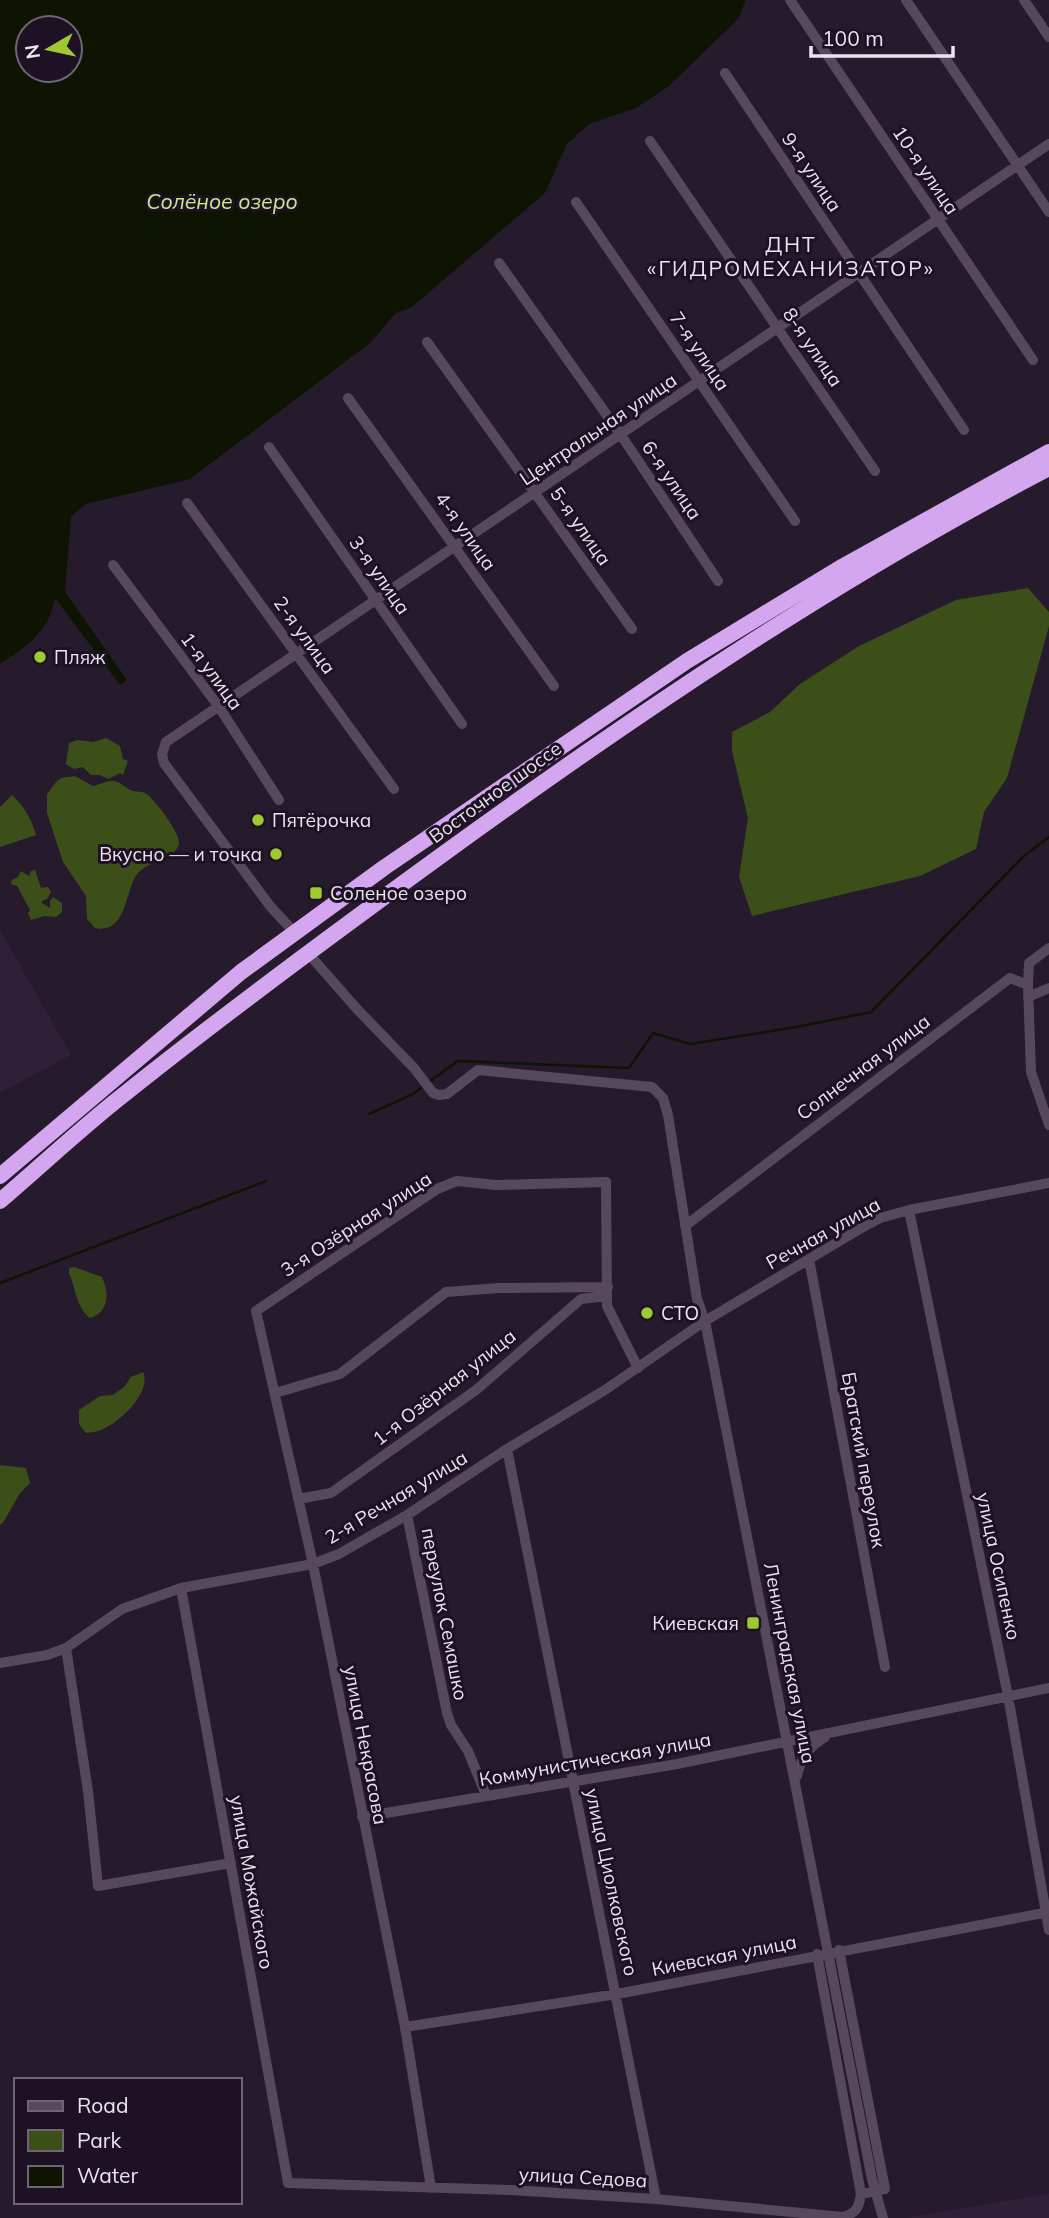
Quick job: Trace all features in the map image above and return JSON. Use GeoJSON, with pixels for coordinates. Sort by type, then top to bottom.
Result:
{"type":"FeatureCollection","features":[{"type":"Feature","properties":{"kind":"highway","name":"Восточное шоссе"},"geometry":{"type":"LineString","coordinates":[[0,1176],[241,972],[385,867],[687,662],[840,568],[1049,452]]}},
{"type":"Feature","properties":{"kind":"highway","name":"Восточное шоссе"},"geometry":{"type":"LineString","coordinates":[[0,1201],[119,1098],[307,952],[527,793],[751,642],[886,559],[1049,468]]}},
{"type":"Feature","properties":{"kind":"highway"},"geometry":{"type":"LineString","coordinates":[[527,793],[534,784],[579,752],[584,747],[584,741],[575,741],[550,754]]}},
{"type":"Feature","properties":{"kind":"highway"},"geometry":{"type":"LineString","coordinates":[[75,1111],[75,1124],[86,1126]]}},
{"type":"Feature","properties":{"kind":"street","name":"10-я улица"},"geometry":{"type":"LineString","coordinates":[[790,0],[1033,360]]}},
{"type":"Feature","properties":{"kind":"street"},"geometry":{"type":"LineString","coordinates":[[906,0],[1049,212]]}},
{"type":"Feature","properties":{"kind":"street"},"geometry":{"type":"LineString","coordinates":[[1024,0],[1049,37]]}},
{"type":"Feature","properties":{"kind":"street","name":"9-я улица"},"geometry":{"type":"LineString","coordinates":[[725,73],[964,430]]}},
{"type":"Feature","properties":{"kind":"street","name":"8-я улица"},"geometry":{"type":"LineString","coordinates":[[650,141],[875,471]]}},
{"type":"Feature","properties":{"kind":"street","name":"Центральная улица"},"geometry":{"type":"LineString","coordinates":[[295,933],[270,906],[164,763],[162,754],[166,742],[1049,144]]}},
{"type":"Feature","properties":{"kind":"street","name":"7-я улица"},"geometry":{"type":"LineString","coordinates":[[576,202],[795,521]]}},
{"type":"Feature","properties":{"kind":"street","name":"6-я улица"},"geometry":{"type":"LineString","coordinates":[[499,263],[621,435],[718,581]]}},
{"type":"Feature","properties":{"kind":"street","name":"5-я улица"},"geometry":{"type":"LineString","coordinates":[[427,342],[632,629]]}},
{"type":"Feature","properties":{"kind":"street","name":"4-я улица"},"geometry":{"type":"LineString","coordinates":[[348,398],[554,686]]}},
{"type":"Feature","properties":{"kind":"street","name":"3-я улица"},"geometry":{"type":"LineString","coordinates":[[269,447],[462,724]]}},
{"type":"Feature","properties":{"kind":"street","name":"2-я улица"},"geometry":{"type":"LineString","coordinates":[[187,503],[394,789]]}},
{"type":"Feature","properties":{"kind":"street","name":"1-я улица"},"geometry":{"type":"LineString","coordinates":[[113,565],[219,707],[279,800]]}},
{"type":"Feature","properties":{"kind":"street"},"geometry":{"type":"LineString","coordinates":[[1049,948],[1029,963],[1028,991],[1031,1072],[1049,1125]]}},
{"type":"Feature","properties":{"kind":"street","name":"Ленинградская улица"},"geometry":{"type":"LineString","coordinates":[[307,952],[433,1093],[439,1096],[447,1094],[478,1070],[652,1087],[663,1098],[697,1299],[705,1321],[872,2179],[883,2218]]}},
{"type":"Feature","properties":{"kind":"street","name":"Солнечная улица"},"geometry":{"type":"LineString","coordinates":[[685,1226],[1010,978],[1028,991]]}},
{"type":"Feature","properties":{"kind":"street"},"geometry":{"type":"LineString","coordinates":[[1028,991],[1049,988]]}},
{"type":"Feature","properties":{"kind":"street","name":"3-я Озёрная улица"},"geometry":{"type":"LineString","coordinates":[[256,1311],[437,1189],[457,1181],[496,1185],[606,1182],[607,1291]]}},
{"type":"Feature","properties":{"kind":"street","name":"Речная улица"},"geometry":{"type":"LineString","coordinates":[[705,1321],[880,1218],[1049,1183]]}},
{"type":"Feature","properties":{"kind":"street","name":"улица Осипенко"},"geometry":{"type":"LineString","coordinates":[[909,1210],[1008,1696],[1049,1930]]}},
{"type":"Feature","properties":{"kind":"street","name":"Братский переулок"},"geometry":{"type":"LineString","coordinates":[[809,1259],[885,1667]]}},
{"type":"Feature","properties":{"kind":"street"},"geometry":{"type":"LineString","coordinates":[[275,1393],[340,1374],[446,1292],[499,1288],[607,1291],[607,1306],[638,1368]]}},
{"type":"Feature","properties":{"kind":"street","name":"1-я Озёрная улица"},"geometry":{"type":"LineString","coordinates":[[298,1499],[331,1493],[476,1390],[581,1299],[607,1291]]}},
{"type":"Feature","properties":{"kind":"street","name":"улица Некрасова"},"geometry":{"type":"LineString","coordinates":[[256,1311],[313,1564],[405,2027],[431,2188]]}},
{"type":"Feature","properties":{"kind":"street","name":"2-я Речная улица"},"geometry":{"type":"LineString","coordinates":[[0,1663],[66,1648],[122,1609],[181,1588],[313,1564],[339,1554],[407,1515],[638,1368],[705,1321]]}},
{"type":"Feature","properties":{"kind":"street","name":"улица Циолковского"},"geometry":{"type":"LineString","coordinates":[[507,1449],[656,2199]]}},
{"type":"Feature","properties":{"kind":"street","name":"переулок Семашко"},"geometry":{"type":"LineString","coordinates":[[407,1515],[447,1713],[468,1751],[485,1795]]}},
{"type":"Feature","properties":{"kind":"street","name":"улица Можайского"},"geometry":{"type":"LineString","coordinates":[[181,1588],[288,2183]]}},
{"type":"Feature","properties":{"kind":"street"},"geometry":{"type":"LineString","coordinates":[[66,1648],[88,1791],[98,1886],[231,1863]]}},
{"type":"Feature","properties":{"kind":"street","name":"Коммунистическая улица"},"geometry":{"type":"LineString","coordinates":[[362,1817],[788,1742],[1049,1688]]}},
{"type":"Feature","properties":{"kind":"street","name":"Коммунистическая улица"},"geometry":{"type":"LineString","coordinates":[[796,1786],[799,1766],[805,1753],[833,1733]]}},
{"type":"Feature","properties":{"kind":"street","name":"Киевская улица"},"geometry":{"type":"LineString","coordinates":[[405,2027],[617,1994],[1047,1912]]}},
{"type":"Feature","properties":{"kind":"street"},"geometry":{"type":"LineString","coordinates":[[828,1952],[885,2189],[861,2194],[828,1952]]}},
{"type":"Feature","properties":{"kind":"street","name":"улица Седова"},"geometry":{"type":"LineString","coordinates":[[288,2183],[656,2199],[843,2217],[853,2214],[859,2206],[861,2194]]}},
{"type":"Feature","properties":{"kind":"shaded area"},"geometry":{"type":"Polygon","coordinates":[[[0,930],[71,1055],[0,1093],[0,930]]]}},
{"type":"Feature","properties":{"kind":"shaded area"},"geometry":{"type":"Polygon","coordinates":[[[1049,2193],[1049,2218],[906,2218],[1049,2193]]]}},
{"type":"Feature","properties":{"kind":"green space"},"geometry":{"type":"Polygon","coordinates":[[[1028,588],[1049,612],[1049,626],[1007,778],[984,812],[976,849],[920,876],[752,916],[739,877],[748,818],[732,751],[732,732],[770,712],[800,684],[859,646],[956,600],[1028,588]]]}},
{"type":"Feature","properties":{"kind":"green space"},"geometry":{"type":"Polygon","coordinates":[[[106,738],[120,746],[123,759],[128,761],[123,775],[120,773],[108,779],[91,775],[83,767],[74,769],[66,764],[69,743],[78,740],[94,742],[106,738]]]}},
{"type":"Feature","properties":{"kind":"green space"},"geometry":{"type":"Polygon","coordinates":[[[75,776],[93,786],[114,781],[130,790],[143,792],[167,818],[179,839],[176,850],[138,873],[118,920],[105,928],[95,928],[87,919],[86,896],[63,862],[47,813],[47,794],[56,782],[61,778],[75,776]]]}},
{"type":"Feature","properties":{"kind":"green space"},"geometry":{"type":"Polygon","coordinates":[[[12,795],[27,813],[36,835],[0,847],[0,807],[12,795]]]}},
{"type":"Feature","properties":{"kind":"green space"},"geometry":{"type":"Polygon","coordinates":[[[35,870],[41,888],[48,887],[51,892],[42,903],[50,908],[53,897],[62,903],[62,912],[56,917],[45,916],[31,920],[28,913],[30,910],[17,886],[11,884],[21,871],[29,876],[31,871],[35,870]]]}},
{"type":"Feature","properties":{"kind":"green space"},"geometry":{"type":"Polygon","coordinates":[[[74,1267],[102,1277],[104,1283],[107,1295],[104,1306],[97,1315],[90,1318],[79,1303],[69,1273],[69,1268],[74,1267]]]}},
{"type":"Feature","properties":{"kind":"green space"},"geometry":{"type":"Polygon","coordinates":[[[143,1372],[143,1388],[133,1405],[110,1425],[86,1433],[79,1424],[79,1410],[100,1396],[113,1395],[124,1387],[131,1377],[143,1372]]]}},
{"type":"Feature","properties":{"kind":"green space"},"geometry":{"type":"Polygon","coordinates":[[[0,1465],[26,1468],[30,1483],[20,1493],[0,1525],[0,1465]]]}},
{"type":"Feature","properties":{"kind":"water","name":"Солёное озеро"},"geometry":{"type":"Polygon","coordinates":[[[0,0],[746,0],[738,19],[669,86],[636,108],[589,124],[567,144],[545,193],[412,307],[395,314],[370,343],[190,479],[86,504],[71,516],[65,592],[127,680],[120,685],[55,598],[48,620],[28,644],[0,664],[0,0]]]}},
{"type":"Feature","properties":{"kind":"waterway"},"geometry":{"type":"LineString","coordinates":[[430,1081],[458,1061],[629,1068],[653,1033],[690,1044],[871,1012],[1024,856],[1049,837]]}},
{"type":"Feature","properties":{"kind":"waterway"},"geometry":{"type":"LineString","coordinates":[[369,1114],[413,1094],[425,1085]]}},
{"type":"Feature","properties":{"kind":"waterway"},"geometry":{"type":"LineString","coordinates":[[0,1283],[266,1181]]}},
{"type":"Feature","properties":{"kind":"place","name":"Пляж"},"geometry":{"type":"Point","coordinates":[40,657]}},
{"type":"Feature","properties":{"kind":"place","name":"Пятёрочка"},"geometry":{"type":"Point","coordinates":[258,820]}},
{"type":"Feature","properties":{"kind":"place","name":"Вкусно — и точка"},"geometry":{"type":"Point","coordinates":[276,854]}},
{"type":"Feature","properties":{"kind":"place","name":"Соленое озеро"},"geometry":{"type":"Point","coordinates":[316,893]}},
{"type":"Feature","properties":{"kind":"place","name":"СТО"},"geometry":{"type":"Point","coordinates":[647,1313]}},
{"type":"Feature","properties":{"kind":"place","name":"Киевская"},"geometry":{"type":"Point","coordinates":[753,1623]}},
{"type":"Feature","properties":{"kind":"district","name":"ДНТ «ГИДРОМЕХАНИЗАТОР»"},"geometry":{"type":"Point","coordinates":[791,257]}}]}
